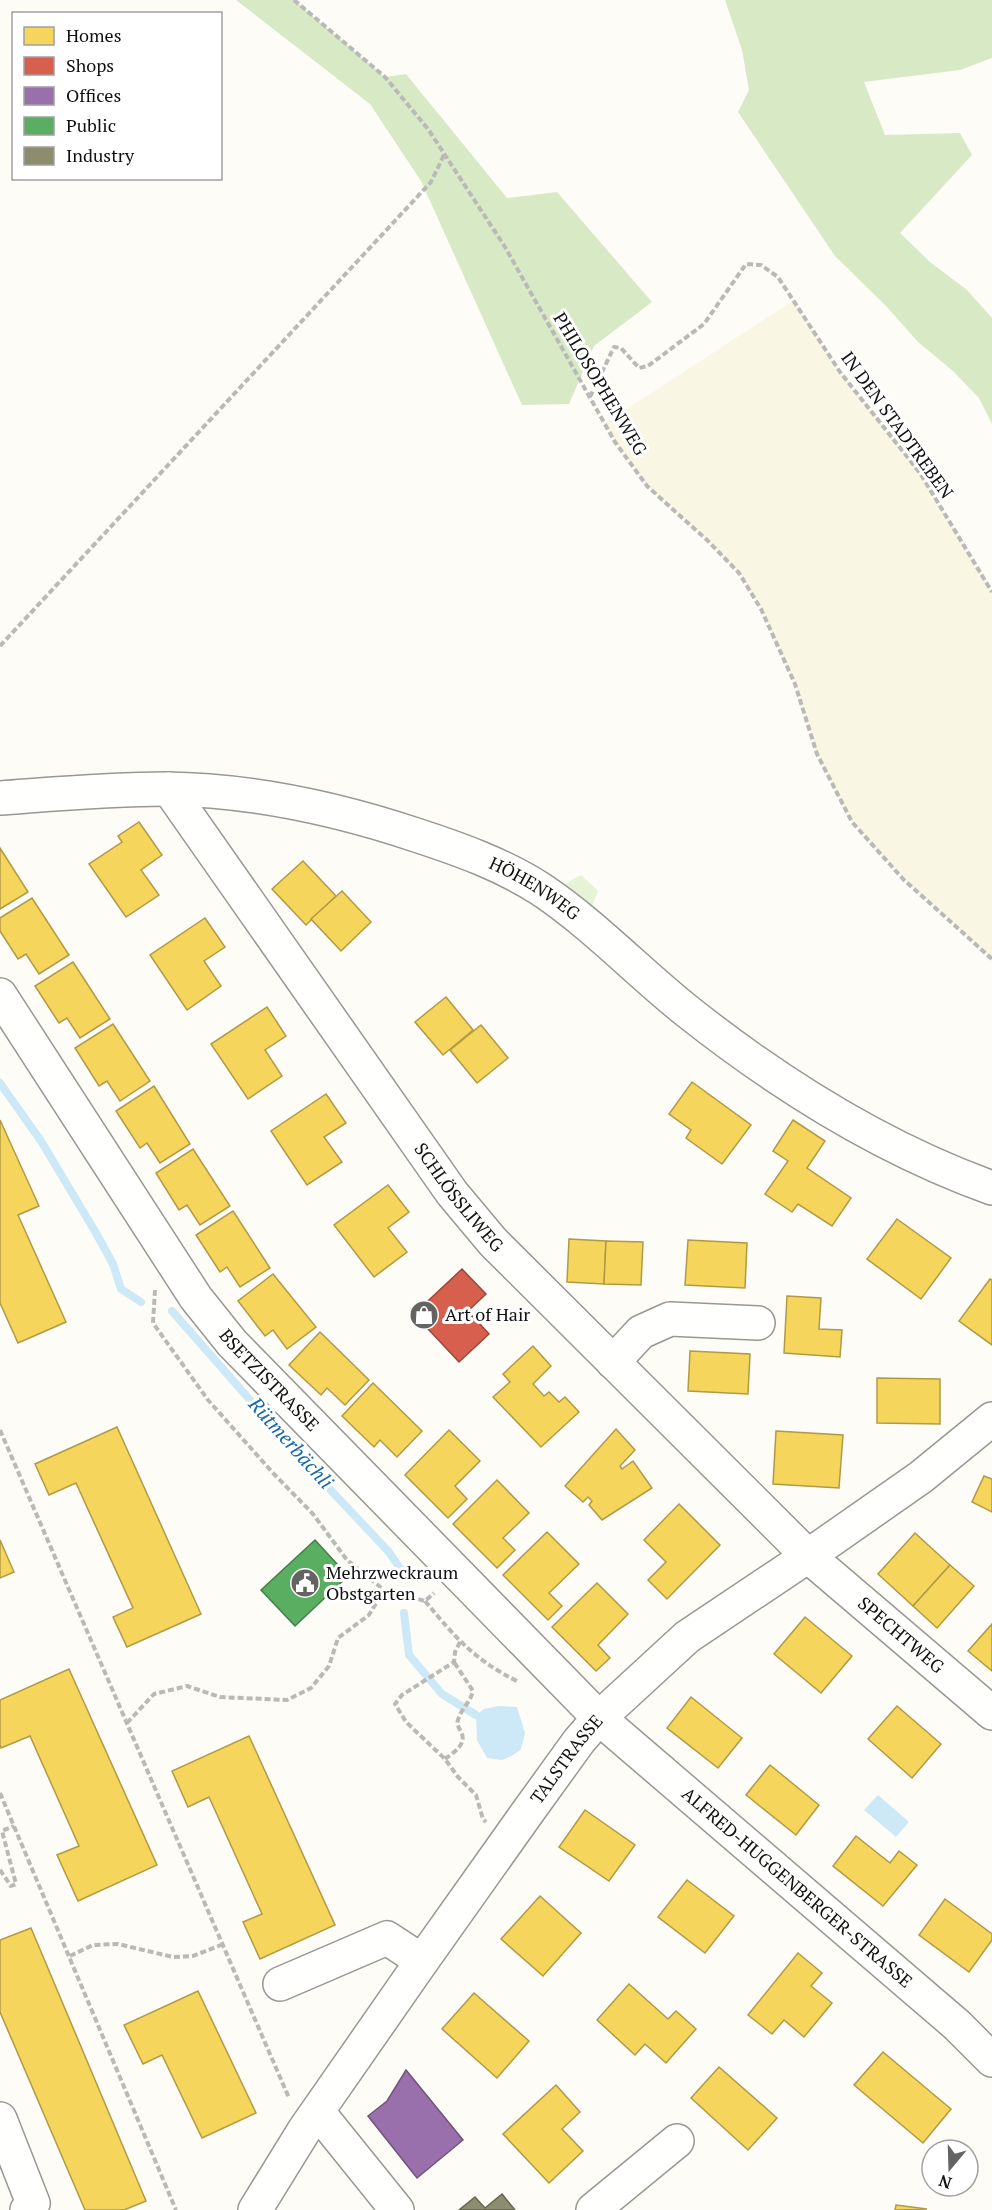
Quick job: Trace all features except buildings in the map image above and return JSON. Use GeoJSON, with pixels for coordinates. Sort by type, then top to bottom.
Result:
{"type":"FeatureCollection","features":[{"type":"Feature","properties":{"kind":"street","name":"HÖHENWEG"},"geometry":{"type":"LineString","coordinates":[[0,798],[108,790],[169,789],[236,794],[303,803],[393,827],[456,848],[504,868],[541,889],[579,917],[685,1009],[746,1057],[798,1092],[922,1159],[992,1188]]}},
{"type":"Feature","properties":{"kind":"street","name":"SCHLÖSSLIWEG"},"geometry":{"type":"LineString","coordinates":[[169,789],[452,1193],[493,1242],[808,1556]]}},
{"type":"Feature","properties":{"kind":"street","name":"BSETZISTRASSE"},"geometry":{"type":"LineString","coordinates":[[0,995],[196,1298],[232,1343],[599,1718]]}},
{"type":"Feature","properties":{"kind":"street"},"geometry":{"type":"LineString","coordinates":[[613,1362],[641,1332],[670,1319],[759,1323]]}},
{"type":"Feature","properties":{"kind":"street","name":"TALSTRASSE"},"geometry":{"type":"LineString","coordinates":[[255,2210],[305,2109],[422,1961],[526,1813],[579,1741],[599,1718],[687,1637],[921,1477],[992,1419]]}},
{"type":"Feature","properties":{"kind":"street","name":"SPECHTWEG"},"geometry":{"type":"LineString","coordinates":[[808,1556],[992,1713]]}},
{"type":"Feature","properties":{"kind":"street","name":"ALFRED-HUGGENBERGER-STRASSE"},"geometry":{"type":"LineString","coordinates":[[599,1718],[957,2025],[992,2060]]}},
{"type":"Feature","properties":{"kind":"street"},"geometry":{"type":"LineString","coordinates":[[280,1984],[387,1938],[422,1961]]}},
{"type":"Feature","properties":{"kind":"street"},"geometry":{"type":"LineString","coordinates":[[305,2109],[398,2210]]}},
{"type":"Feature","properties":{"kind":"street"},"geometry":{"type":"LineString","coordinates":[[3,2136],[33,2203],[27,2210]]}},
{"type":"Feature","properties":{"kind":"street"},"geometry":{"type":"LineString","coordinates":[[593,2210],[677,2140]]}},
{"type":"Feature","properties":{"kind":"path","name":"PHILOSOPHENWEG"},"geometry":{"type":"LineString","coordinates":[[294,0],[385,77],[428,129],[505,247],[615,441],[647,486],[708,541],[739,573],[761,609],[790,673],[816,754],[852,822],[903,879],[992,959]]}},
{"type":"Feature","properties":{"kind":"path"},"geometry":{"type":"LineString","coordinates":[[0,646],[431,182],[444,154]]}},
{"type":"Feature","properties":{"kind":"path","name":"IN DEN STADTREBEN"},"geometry":{"type":"LineString","coordinates":[[590,398],[614,347],[621,348],[639,368],[648,366],[704,324],[746,264],[761,265],[778,276],[840,372],[920,473],[992,592]]}},
{"type":"Feature","properties":{"kind":"path"},"geometry":{"type":"LineString","coordinates":[[0,1430],[221,1945],[305,2109]]}},
{"type":"Feature","properties":{"kind":"path"},"geometry":{"type":"LineString","coordinates":[[425,1601],[457,1572]]}},
{"type":"Feature","properties":{"kind":"path"},"geometry":{"type":"LineString","coordinates":[[127,1723],[154,1694],[188,1686],[220,1697],[287,1700],[311,1688],[329,1666],[338,1638],[369,1616],[384,1590],[425,1601],[460,1642],[484,1663],[522,1683]]}},
{"type":"Feature","properties":{"kind":"path"},"geometry":{"type":"LineString","coordinates":[[445,1760],[457,1750],[462,1742],[463,1735],[458,1727],[458,1719],[469,1703],[472,1691],[454,1662],[455,1652],[460,1642]]}},
{"type":"Feature","properties":{"kind":"path"},"geometry":{"type":"LineString","coordinates":[[454,1662],[402,1695],[395,1704],[406,1722],[445,1760],[458,1778],[476,1795],[483,1819],[490,1824]]}},
{"type":"Feature","properties":{"kind":"path"},"geometry":{"type":"LineString","coordinates":[[0,1793],[176,2210]]}},
{"type":"Feature","properties":{"kind":"path"},"geometry":{"type":"LineString","coordinates":[[0,1870],[11,1886],[16,1884],[1,1832],[14,1826]]}},
{"type":"Feature","properties":{"kind":"path"},"geometry":{"type":"LineString","coordinates":[[70,1956],[93,1945],[118,1944],[173,1956],[193,1956],[221,1945]]}},
{"type":"Feature","properties":{"kind":"shaded area"},"geometry":{"type":"Polygon","coordinates":[[[794,300],[840,372],[920,473],[992,592],[992,959],[903,879],[852,822],[817,754],[795,684],[761,609],[739,573],[708,541],[647,486],[604,424],[794,300]]]}},
{"type":"Feature","properties":{"kind":"green space"},"geometry":{"type":"Polygon","coordinates":[[[236,0],[294,0],[385,77],[406,74],[507,198],[557,192],[652,302],[594,346],[569,404],[522,405],[421,181],[370,104],[236,0]]]}},
{"type":"Feature","properties":{"kind":"green space"},"geometry":{"type":"Polygon","coordinates":[[[725,0],[992,0],[992,58],[960,70],[864,82],[885,135],[960,133],[972,155],[900,233],[930,262],[967,290],[992,318],[992,424],[979,398],[953,371],[918,342],[887,307],[835,256],[738,112],[749,90],[742,50],[725,0]]]}},
{"type":"Feature","properties":{"kind":"green space"},"geometry":{"type":"Polygon","coordinates":[[[581,875],[598,891],[588,917],[553,891],[581,875]]]}},
{"type":"Feature","properties":{"kind":"water"},"geometry":{"type":"Polygon","coordinates":[[[499,1706],[517,1707],[525,1733],[521,1749],[502,1760],[487,1758],[477,1740],[476,1715],[484,1709],[499,1706]]]}},
{"type":"Feature","properties":{"kind":"water"},"geometry":{"type":"Polygon","coordinates":[[[878,1795],[909,1822],[896,1837],[864,1810],[878,1795]]]}},
{"type":"Feature","properties":{"kind":"waterway","name":"Rütmerbächli"},"geometry":{"type":"LineString","coordinates":[[0,1083],[41,1141],[96,1233],[113,1264],[121,1289],[141,1302]]}},
{"type":"Feature","properties":{"kind":"waterway","name":"Rütmerbächli"},"geometry":{"type":"LineString","coordinates":[[172,1311],[308,1466],[388,1551],[407,1578]]}},
{"type":"Feature","properties":{"kind":"waterway","name":"Rütmerbächli"},"geometry":{"type":"LineString","coordinates":[[404,1613],[409,1655],[442,1694],[476,1715]]}},
{"type":"Feature","properties":{"kind":"place","name":"Art of Hair"},"geometry":{"type":"Point","coordinates":[424,1315]}},
{"type":"Feature","properties":{"kind":"place","name":"Mehrzweckraum Obstgarten"},"geometry":{"type":"Point","coordinates":[305,1583]}}]}
